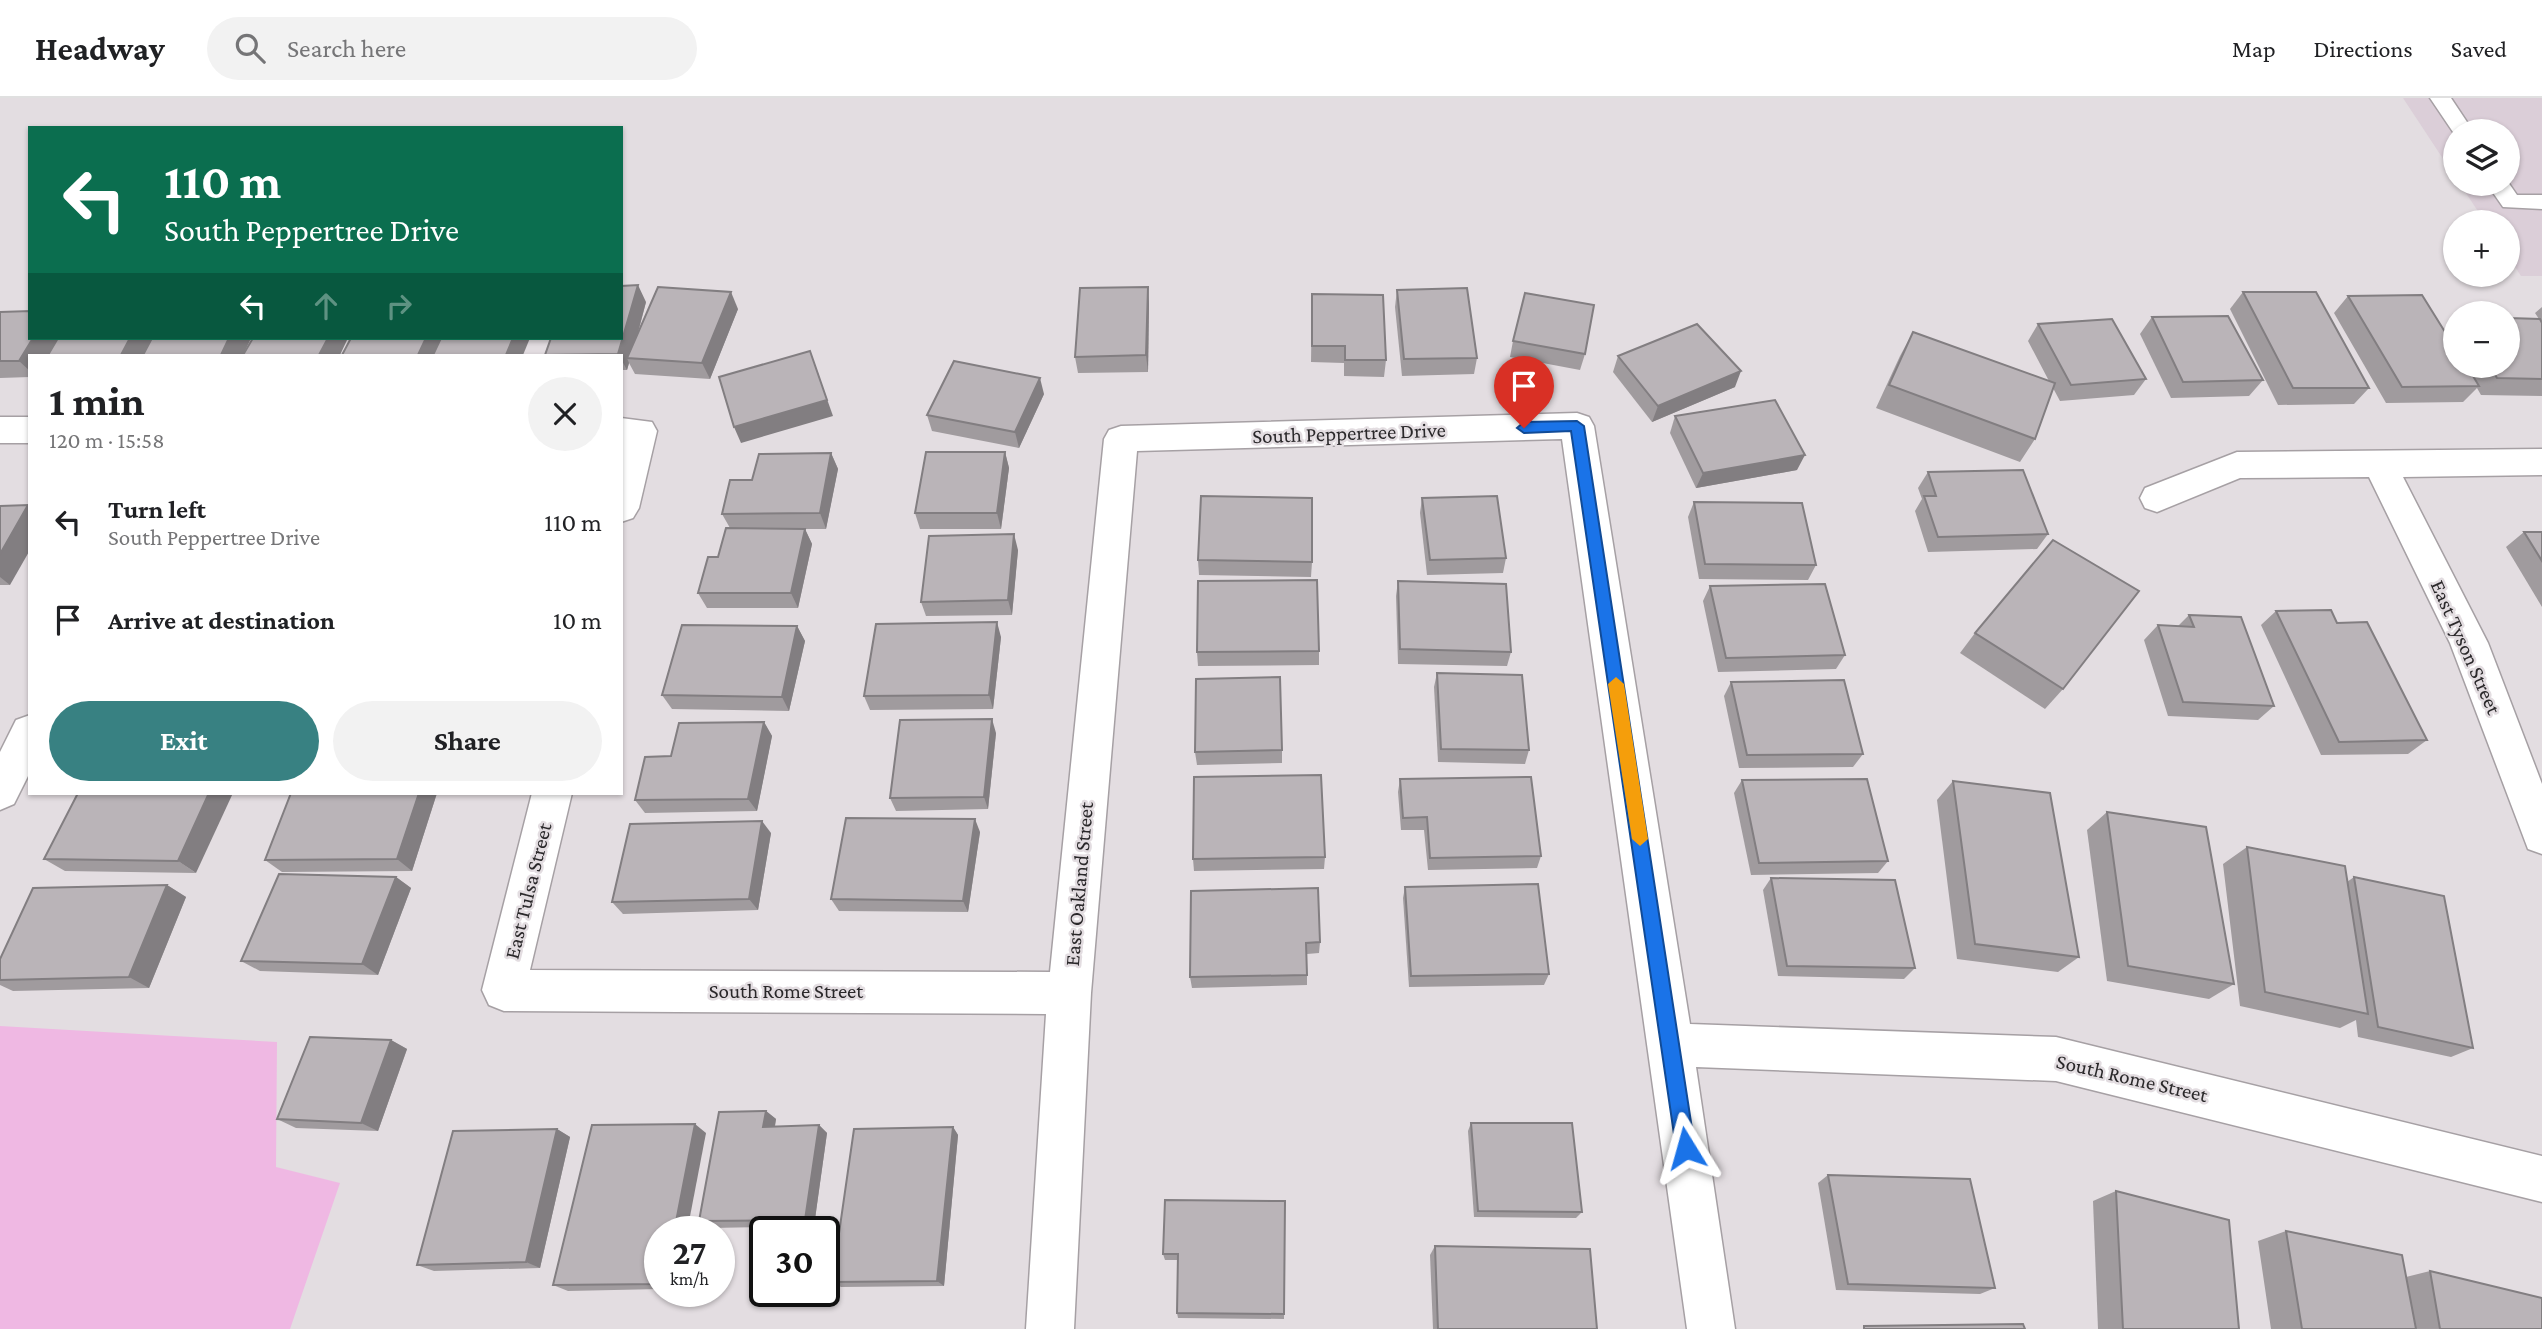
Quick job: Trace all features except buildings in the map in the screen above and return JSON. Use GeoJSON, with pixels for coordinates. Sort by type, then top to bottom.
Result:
{"type":"FeatureCollection","features":[{"type":"Feature","properties":{"kind":"street","name":"South Peppertree Drive"},"geometry":{"type":"LineString","coordinates":[[1121,439],[1577,426],[1671,1045]]}},
{"type":"Feature","properties":{"kind":"street"},"geometry":{"type":"LineString","coordinates":[[0,430],[28,430]]}},
{"type":"Feature","properties":{"kind":"street"},"geometry":{"type":"LineString","coordinates":[[623,493],[631,431]]}},
{"type":"Feature","properties":{"kind":"street","name":"East Oakland Street"},"geometry":{"type":"LineString","coordinates":[[1050,1329],[1069,993],[1121,439]]}},
{"type":"Feature","properties":{"kind":"street"},"geometry":{"type":"LineString","coordinates":[[2157,498],[2237,466],[2542,462]]}},
{"type":"Feature","properties":{"kind":"street","name":"East Tyson Street"},"geometry":{"type":"LineString","coordinates":[[2379,463],[2469,643],[2542,835]]}},
{"type":"Feature","properties":{"kind":"street"},"geometry":{"type":"LineString","coordinates":[[0,792],[28,736]]}},
{"type":"Feature","properties":{"kind":"street","name":"East Tulsa Street"},"geometry":{"type":"LineString","coordinates":[[504,990],[552,795]]}},
{"type":"Feature","properties":{"kind":"street","name":"South Rome Street"},"geometry":{"type":"LineString","coordinates":[[504,990],[1069,993]]}},
{"type":"Feature","properties":{"kind":"street","name":"South Rome Street"},"geometry":{"type":"LineString","coordinates":[[1671,1045],[2056,1059],[2542,1179]]}},
{"type":"Feature","properties":{"kind":"street"},"geometry":{"type":"LineString","coordinates":[[1671,1045],[1711,1329]]}},
{"type":"Feature","properties":{"kind":"lane"},"geometry":{"type":"LineString","coordinates":[[2440,98],[2455,119]]}},
{"type":"Feature","properties":{"kind":"lane"},"geometry":{"type":"LineString","coordinates":[[2507,196],[2511,202],[2542,202]]}},
{"type":"Feature","properties":{"kind":"shaded area"},"geometry":{"type":"Polygon","coordinates":[[[2403,98],[2542,98],[2542,276],[2520,274],[2520,210],[2477,210],[2468,196],[2520,196],[2520,119],[2443,119],[2443,159],[2403,98]]]}},
{"type":"Feature","properties":{"kind":"shaded area"},"geometry":{"type":"Polygon","coordinates":[[[0,1026],[277,1042],[276,1167],[340,1183],[290,1329],[0,1329],[0,1026]]]}},
{"type":"Feature","properties":{"kind":"slow traffic"},"geometry":{"type":"LineString","coordinates":[[1616,684],[1640,839]]}},
{"type":"Feature","properties":{"kind":"route"},"geometry":{"type":"LineString","coordinates":[[1524,428],[1577,426],[1686,1148]]}}]}
